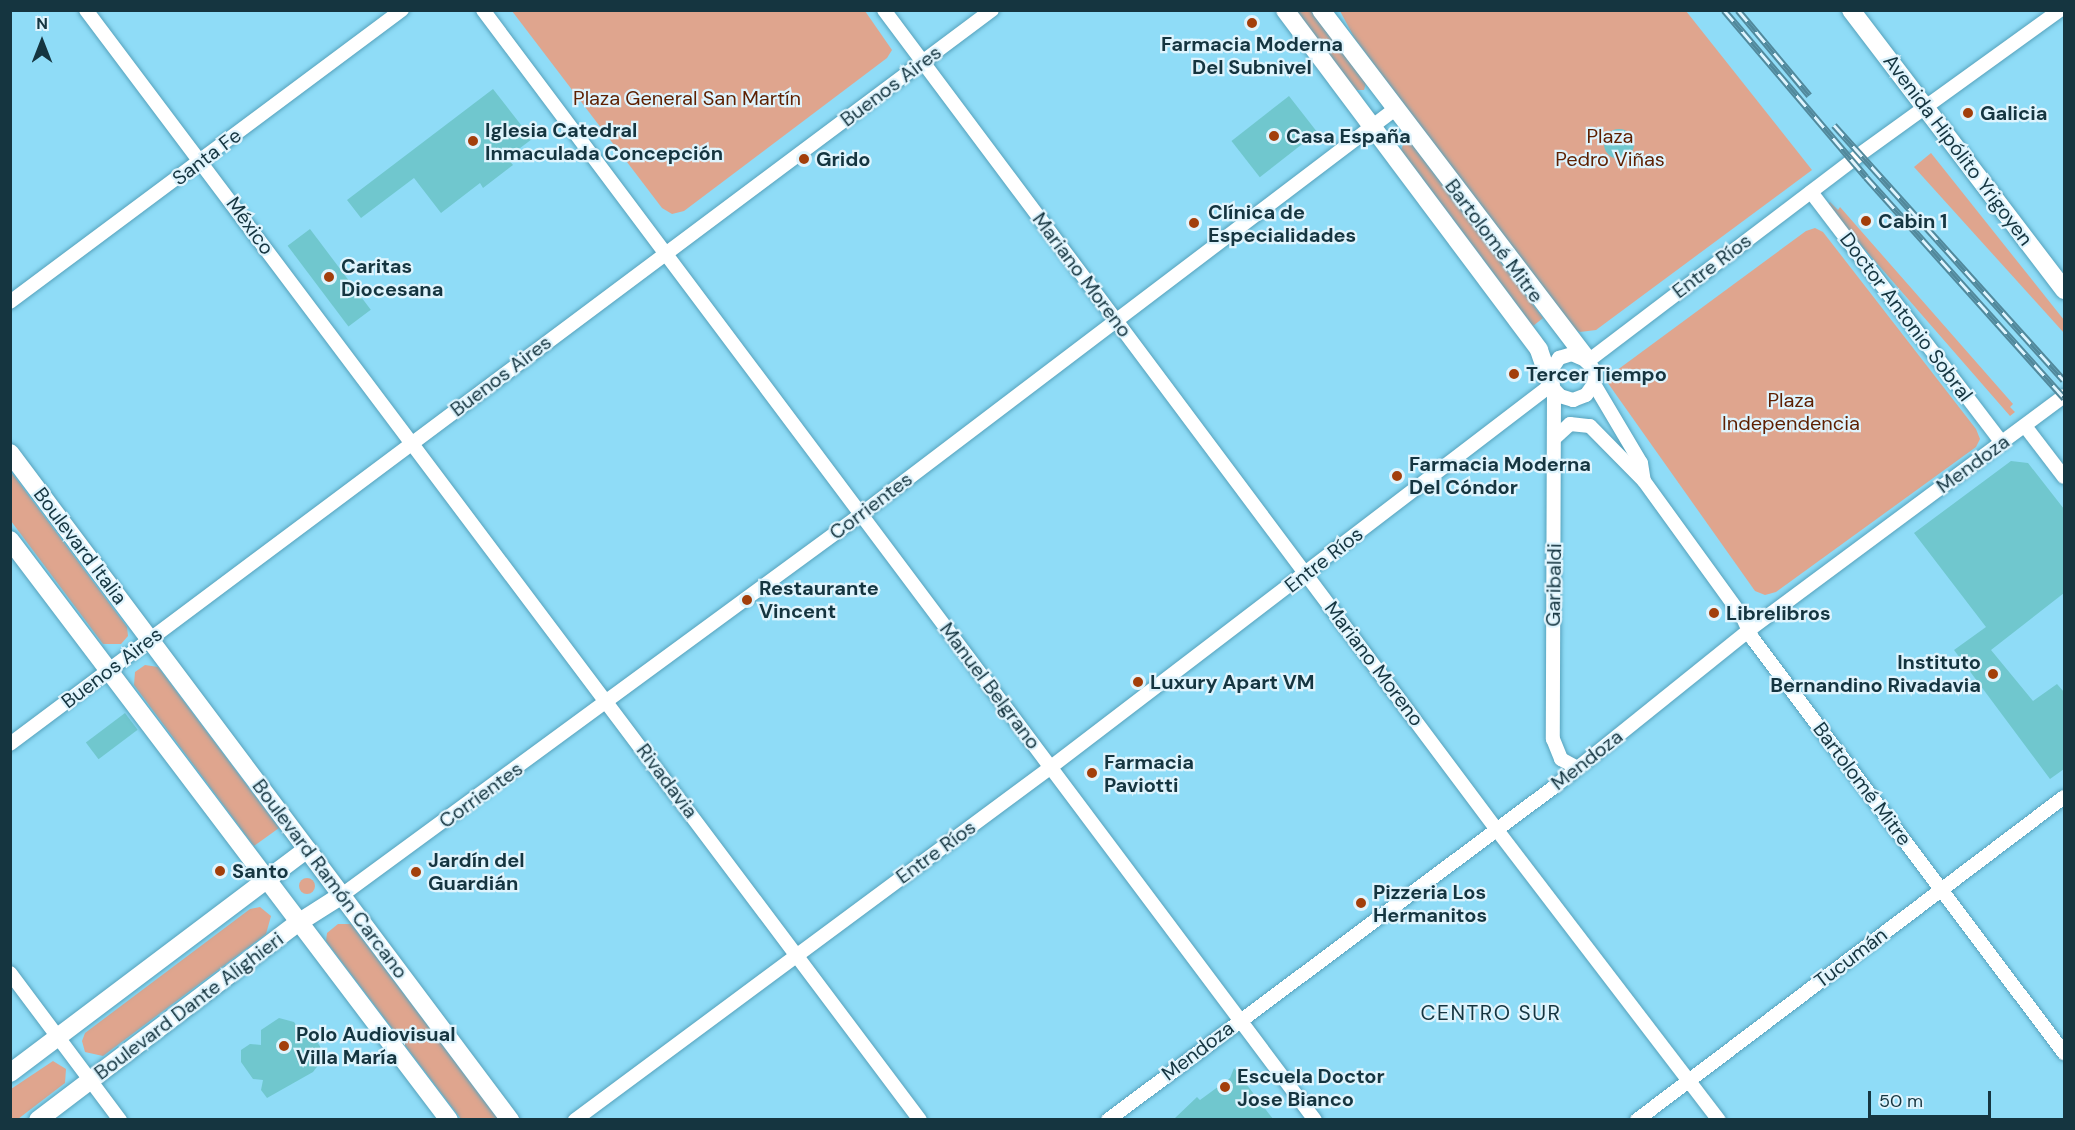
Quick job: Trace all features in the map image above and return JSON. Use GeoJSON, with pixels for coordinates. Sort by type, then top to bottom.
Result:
{"type":"FeatureCollection","features":[{"type":"Feature","properties":{"kind":"main road","name":"Bartolomé Mitre"},"geometry":{"type":"LineString","coordinates":[[1285,10],[1539,350],[1553,388]]}},
{"type":"Feature","properties":{"kind":"main road","name":"Bartolomé Mitre"},"geometry":{"type":"LineString","coordinates":[[1321,10],[1588,360]]}},
{"type":"Feature","properties":{"kind":"main road","name":"Avenida Hipólito Yrigoyen"},"geometry":{"type":"LineString","coordinates":[[1851,10],[2064,290]]}},
{"type":"Feature","properties":{"kind":"main road","name":"Boulevard Italia"},"geometry":{"type":"LineString","coordinates":[[10,453],[150,640]]}},
{"type":"Feature","properties":{"kind":"main road"},"geometry":{"type":"LineString","coordinates":[[10,540],[298,923],[449,1119]]}},
{"type":"Feature","properties":{"kind":"main road","name":"Boulevard Ramón Carcano"},"geometry":{"type":"LineString","coordinates":[[150,640],[510,1119]]}},
{"type":"Feature","properties":{"kind":"main road"},"geometry":{"type":"LineString","coordinates":[[10,1073],[307,849]]}},
{"type":"Feature","properties":{"kind":"main road","name":"Boulevard Dante Alighieri"},"geometry":{"type":"LineString","coordinates":[[38,1119],[298,923],[342,895]]}},
{"type":"Feature","properties":{"kind":"street","name":"México"},"geometry":{"type":"LineString","coordinates":[[86,10],[202,161],[410,445]]}},
{"type":"Feature","properties":{"kind":"street","name":"Santa Fe"},"geometry":{"type":"LineString","coordinates":[[10,302],[402,10]]}},
{"type":"Feature","properties":{"kind":"street","name":"Manuel Belgrano"},"geometry":{"type":"LineString","coordinates":[[483,10],[1315,1119]]}},
{"type":"Feature","properties":{"kind":"street","name":"Mariano Moreno"},"geometry":{"type":"LineString","coordinates":[[884,10],[1497,830],[1719,1119]]}},
{"type":"Feature","properties":{"kind":"street","name":"Buenos Aires"},"geometry":{"type":"LineString","coordinates":[[10,744],[992,10]]}},
{"type":"Feature","properties":{"kind":"street"},"geometry":{"type":"LineString","coordinates":[[1328,10],[1339,35]]}},
{"type":"Feature","properties":{"kind":"street","name":"Entre Ríos"},"geometry":{"type":"LineString","coordinates":[[1588,360],[1924,108],[2060,10]]}},
{"type":"Feature","properties":{"kind":"street","name":"Corrientes"},"geometry":{"type":"LineString","coordinates":[[342,895],[860,515],[1395,109]]}},
{"type":"Feature","properties":{"kind":"street","name":"Doctor Antonio Sobral"},"geometry":{"type":"LineString","coordinates":[[1811,192],[2002,443]]}},
{"type":"Feature","properties":{"kind":"street"},"geometry":{"type":"LineString","coordinates":[[1588,360],[1572,354],[1559,358],[1550,372],[1553,388],[1573,400],[1586,395],[1594,384]]}},
{"type":"Feature","properties":{"kind":"street","name":"Bartolomé Mitre"},"geometry":{"type":"LineString","coordinates":[[1588,360],[1595,372],[1594,384],[1641,463],[1644,481]]}},
{"type":"Feature","properties":{"kind":"street","name":"Entre Ríos"},"geometry":{"type":"LineString","coordinates":[[575,1119],[1051,767],[1553,388]]}},
{"type":"Feature","properties":{"kind":"street","name":"Garibaldi"},"geometry":{"type":"LineString","coordinates":[[1553,388],[1556,437],[1553,739],[1562,759],[1577,768]]}},
{"type":"Feature","properties":{"kind":"street","name":"Mendoza"},"geometry":{"type":"LineString","coordinates":[[1108,1119],[1497,830],[1749,630],[2064,396]]}},
{"type":"Feature","properties":{"kind":"street","name":"Bartolomé Mitre"},"geometry":{"type":"LineString","coordinates":[[1556,437],[1570,424],[1590,426],[1644,481],[1749,630],[2064,1053]]}},
{"type":"Feature","properties":{"kind":"street"},"geometry":{"type":"LineString","coordinates":[[2025,426],[2064,477]]}},
{"type":"Feature","properties":{"kind":"street","name":"Rivadavia"},"geometry":{"type":"LineString","coordinates":[[410,445],[608,702],[920,1119]]}},
{"type":"Feature","properties":{"kind":"street","name":"Tucumán"},"geometry":{"type":"LineString","coordinates":[[1637,1119],[2064,797]]}},
{"type":"Feature","properties":{"kind":"street"},"geometry":{"type":"LineString","coordinates":[[10,973],[120,1119]]}},
{"type":"Feature","properties":{"kind":"green space","name":"Plaza General San Martín"},"geometry":{"type":"Polygon","coordinates":[[[512,11],[865,11],[892,50],[887,58],[684,211],[672,214],[662,208],[512,11]]]}},
{"type":"Feature","properties":{"kind":"green space"},"geometry":{"type":"Polygon","coordinates":[[[1296,11],[1311,11],[1366,83],[1364,90],[1356,90],[1296,11]]]}},
{"type":"Feature","properties":{"kind":"green space","name":"Plaza Pedro Viñas"},"geometry":{"type":"Polygon","coordinates":[[[1340,11],[1686,11],[1812,170],[1596,330],[1580,332],[1571,327],[1355,39],[1340,11]]]}},
{"type":"Feature","properties":{"kind":"green space"},"geometry":{"type":"Polygon","coordinates":[[[1404,142],[1411,143],[1543,318],[1533,326],[1401,150],[1404,142]]]}},
{"type":"Feature","properties":{"kind":"green space"},"geometry":{"type":"Polygon","coordinates":[[[1931,153],[2064,320],[2064,333],[1914,167],[1931,153]]]}},
{"type":"Feature","properties":{"kind":"green space"},"geometry":{"type":"Polygon","coordinates":[[[1830,202],[1838,210],[1840,207],[2013,404],[2010,407],[2015,412],[2010,416],[1827,206],[1830,202]]]}},
{"type":"Feature","properties":{"kind":"green space","name":"Plaza Independencia"},"geometry":{"type":"Polygon","coordinates":[[[1815,228],[1823,232],[1976,429],[1980,439],[1976,447],[1776,592],[1765,595],[1755,591],[1605,379],[1806,231],[1815,228]]]}},
{"type":"Feature","properties":{"kind":"green space"},"geometry":{"type":"Polygon","coordinates":[[[11,472],[127,627],[128,636],[121,644],[103,644],[11,521],[11,472]]]}},
{"type":"Feature","properties":{"kind":"green space"},"geometry":{"type":"Polygon","coordinates":[[[145,665],[158,667],[279,828],[254,846],[134,685],[135,672],[145,665]]]}},
{"type":"Feature","properties":{"kind":"green space"},"geometry":{"type":"Polygon","coordinates":[[[307,878],[315,886],[307,894],[299,886],[307,878]]]}},
{"type":"Feature","properties":{"kind":"green space"},"geometry":{"type":"Polygon","coordinates":[[[260,907],[271,916],[266,934],[103,1056],[85,1052],[82,1041],[85,1033],[250,909],[260,907]]]}},
{"type":"Feature","properties":{"kind":"green space"},"geometry":{"type":"Polygon","coordinates":[[[338,924],[351,924],[498,1119],[461,1119],[326,941],[327,933],[338,924]]]}},
{"type":"Feature","properties":{"kind":"green space"},"geometry":{"type":"Polygon","coordinates":[[[53,1061],[66,1069],[65,1083],[18,1119],[11,1119],[11,1089],[53,1061]]]}},
{"type":"Feature","properties":{"kind":"building"},"geometry":{"type":"Polygon","coordinates":[[[493,89],[532,139],[507,158],[513,165],[483,188],[480,183],[441,213],[414,178],[361,218],[347,200],[493,89]]]}},
{"type":"Feature","properties":{"kind":"building","name":"Casa España"},"geometry":{"type":"Polygon","coordinates":[[[1289,96],[1317,132],[1260,177],[1231,141],[1289,96]]]}},
{"type":"Feature","properties":{"kind":"building"},"geometry":{"type":"Polygon","coordinates":[[[1619,129],[1629,134],[1634,144],[1629,154],[1619,159],[1609,154],[1604,144],[1609,134],[1619,129]]]}},
{"type":"Feature","properties":{"kind":"building","name":"Caritas Diocesana"},"geometry":{"type":"Polygon","coordinates":[[[310,229],[371,310],[348,327],[288,246],[310,229]]]}},
{"type":"Feature","properties":{"kind":"building"},"geometry":{"type":"Polygon","coordinates":[[[2011,461],[2028,463],[2064,509],[2064,593],[1991,650],[2033,701],[2057,684],[2064,692],[2064,769],[2050,779],[1954,650],[1986,627],[1914,533],[2011,461]]]}},
{"type":"Feature","properties":{"kind":"building"},"geometry":{"type":"Polygon","coordinates":[[[125,713],[138,730],[99,759],[86,742],[125,713]]]}},
{"type":"Feature","properties":{"kind":"building"},"geometry":{"type":"Polygon","coordinates":[[[279,1018],[294,1022],[301,1032],[310,1032],[326,1055],[313,1072],[267,1098],[261,1090],[263,1080],[253,1079],[241,1062],[241,1050],[250,1044],[261,1045],[261,1030],[279,1018]]]}},
{"type":"Feature","properties":{"kind":"building"},"geometry":{"type":"Polygon","coordinates":[[[1234,1068],[1273,1119],[1174,1119],[1197,1097],[1200,1100],[1230,1078],[1234,1068]]]}},
{"type":"Feature","properties":{"kind":"railway"},"geometry":{"type":"LineString","coordinates":[[1724,10],[1866,177],[2064,398]]}},
{"type":"Feature","properties":{"kind":"railway"},"geometry":{"type":"LineString","coordinates":[[1738,10],[1809,95]]}},
{"type":"Feature","properties":{"kind":"railway"},"geometry":{"type":"LineString","coordinates":[[1834,125],[2064,380]]}},
{"type":"Feature","properties":{"kind":"place","name":"Farmacia Moderna Del Subnivel"},"geometry":{"type":"Point","coordinates":[1252,23]}},
{"type":"Feature","properties":{"kind":"place","name":"Galicia"},"geometry":{"type":"Point","coordinates":[1968,113]}},
{"type":"Feature","properties":{"kind":"place","name":"Casa España"},"geometry":{"type":"Point","coordinates":[1274,136]}},
{"type":"Feature","properties":{"kind":"place","name":"Iglesia Catedral Inmaculada Concepción"},"geometry":{"type":"Point","coordinates":[473,141]}},
{"type":"Feature","properties":{"kind":"place","name":"Grido"},"geometry":{"type":"Point","coordinates":[804,159]}},
{"type":"Feature","properties":{"kind":"place","name":"Cabin 1"},"geometry":{"type":"Point","coordinates":[1866,221]}},
{"type":"Feature","properties":{"kind":"place","name":"Clínica de Especialidades"},"geometry":{"type":"Point","coordinates":[1194,223]}},
{"type":"Feature","properties":{"kind":"place","name":"Caritas Diocesana"},"geometry":{"type":"Point","coordinates":[329,277]}},
{"type":"Feature","properties":{"kind":"place","name":"Tercer Tiempo"},"geometry":{"type":"Point","coordinates":[1514,374]}},
{"type":"Feature","properties":{"kind":"place","name":"Farmacia Moderna Del Cóndor"},"geometry":{"type":"Point","coordinates":[1397,476]}},
{"type":"Feature","properties":{"kind":"place","name":"Restaurante Vincent"},"geometry":{"type":"Point","coordinates":[747,600]}},
{"type":"Feature","properties":{"kind":"place","name":"Librelibros"},"geometry":{"type":"Point","coordinates":[1714,613]}},
{"type":"Feature","properties":{"kind":"place","name":"Instituto Bernandino Rivadavia"},"geometry":{"type":"Point","coordinates":[1993,674]}},
{"type":"Feature","properties":{"kind":"place","name":"Luxury Apart VM"},"geometry":{"type":"Point","coordinates":[1138,682]}},
{"type":"Feature","properties":{"kind":"place","name":"Farmacia Paviotti"},"geometry":{"type":"Point","coordinates":[1092,773]}},
{"type":"Feature","properties":{"kind":"place","name":"Santo"},"geometry":{"type":"Point","coordinates":[220,871]}},
{"type":"Feature","properties":{"kind":"place","name":"Jardín del Guardián"},"geometry":{"type":"Point","coordinates":[416,872]}},
{"type":"Feature","properties":{"kind":"place","name":"Pizzeria Los Hermanitos"},"geometry":{"type":"Point","coordinates":[1361,903]}},
{"type":"Feature","properties":{"kind":"place","name":"Polo Audiovisual Villa María"},"geometry":{"type":"Point","coordinates":[284,1046]}},
{"type":"Feature","properties":{"kind":"place","name":"Escuela Doctor Jose Bianco"},"geometry":{"type":"Point","coordinates":[1225,1087]}},
{"type":"Feature","properties":{"kind":"district","name":"CENTRO SUR"},"geometry":{"type":"Point","coordinates":[1491,1013]}}]}
